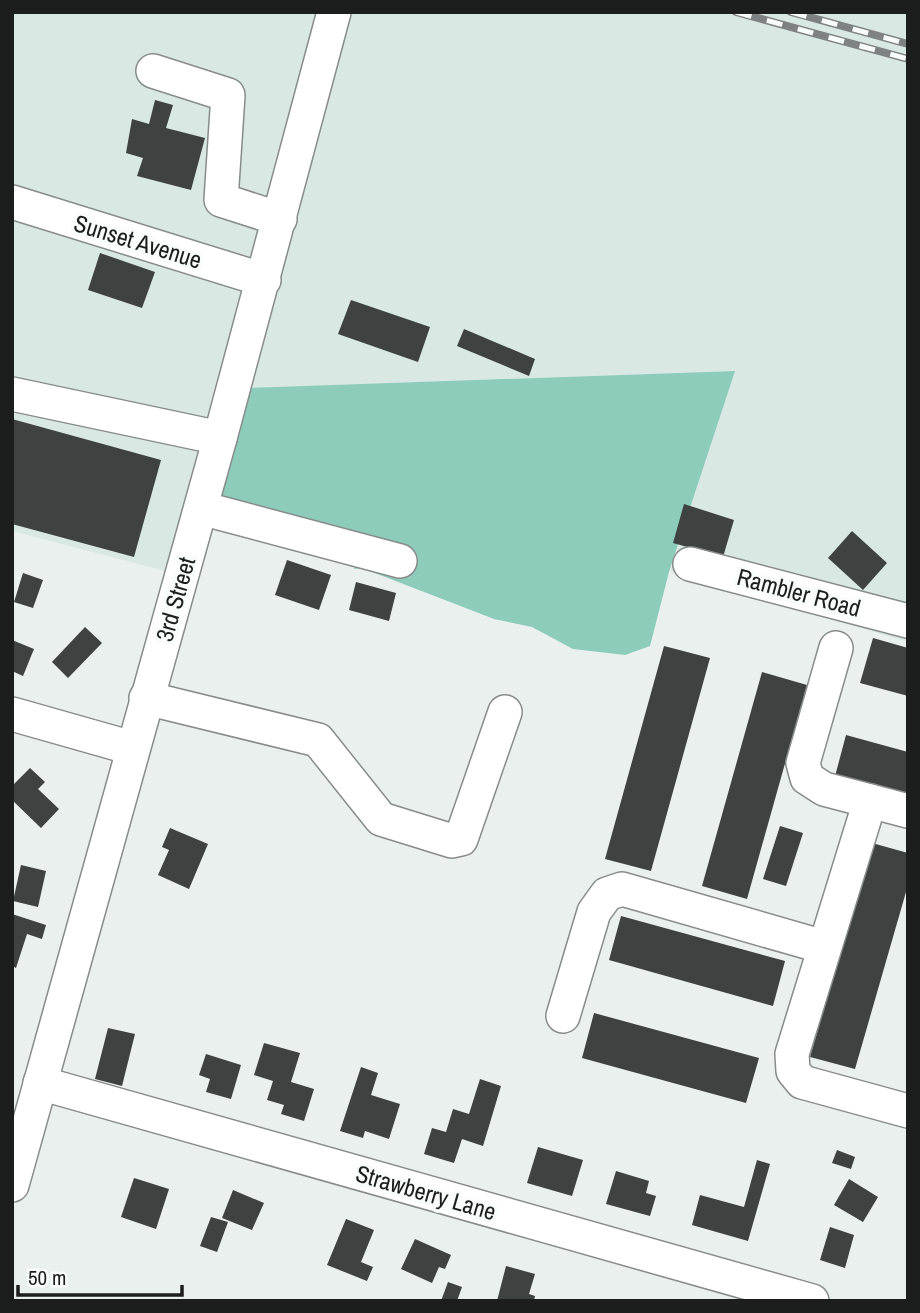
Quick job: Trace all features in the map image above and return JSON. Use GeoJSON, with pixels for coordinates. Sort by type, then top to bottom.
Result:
{"type":"FeatureCollection","features":[{"type":"Feature","properties":{"kind":"street","name":"3rd Street"},"geometry":{"type":"LineString","coordinates":[[12,1185],[264,280],[334,12]]}},
{"type":"Feature","properties":{"kind":"street"},"geometry":{"type":"LineString","coordinates":[[153,71],[228,95],[221,200],[280,219]]}},
{"type":"Feature","properties":{"kind":"street","name":"Sunset Avenue"},"geometry":{"type":"LineString","coordinates":[[12,202],[264,280]]}},
{"type":"Feature","properties":{"kind":"street"},"geometry":{"type":"LineString","coordinates":[[12,394],[220,438]]}},
{"type":"Feature","properties":{"kind":"street"},"geometry":{"type":"LineString","coordinates":[[201,508],[400,561]]}},
{"type":"Feature","properties":{"kind":"street","name":"Rambler Road"},"geometry":{"type":"LineString","coordinates":[[690,564],[908,621]]}},
{"type":"Feature","properties":{"kind":"street"},"geometry":{"type":"LineString","coordinates":[[836,648],[803,763],[807,778],[824,789],[908,811]]}},
{"type":"Feature","properties":{"kind":"street"},"geometry":{"type":"LineString","coordinates":[[146,698],[318,740],[381,819],[452,841],[461,839],[505,712]]}},
{"type":"Feature","properties":{"kind":"street"},"geometry":{"type":"LineString","coordinates":[[12,713],[132,747]]}},
{"type":"Feature","properties":{"kind":"street"},"geometry":{"type":"LineString","coordinates":[[870,802],[792,1054],[793,1071],[802,1082],[908,1111]]}},
{"type":"Feature","properties":{"kind":"street"},"geometry":{"type":"LineString","coordinates":[[562,1016],[594,912],[607,894],[622,889],[824,947]]}},
{"type":"Feature","properties":{"kind":"street","name":"Strawberry Lane"},"geometry":{"type":"LineString","coordinates":[[40,1083],[812,1301]]}},
{"type":"Feature","properties":{"kind":"shaded area"},"geometry":{"type":"Polygon","coordinates":[[[12,12],[321,12],[255,265],[12,190],[12,12]]]}},
{"type":"Feature","properties":{"kind":"shaded area"},"geometry":{"type":"Polygon","coordinates":[[[347,12],[908,12],[908,609],[680,549],[677,572],[908,633],[908,642],[670,572],[734,371],[247,388],[347,12]]]}},
{"type":"Feature","properties":{"kind":"shaded area"},"geometry":{"type":"Polygon","coordinates":[[[12,214],[249,287],[169,572],[12,531],[12,214]]]}},
{"type":"Feature","properties":{"kind":"green space"},"geometry":{"type":"Polygon","coordinates":[[[735,371],[669,572],[650,646],[625,655],[573,649],[532,627],[494,619],[362,568],[354,569],[356,564],[209,525],[247,388],[735,371]]]}},
{"type":"Feature","properties":{"kind":"building"},"geometry":{"type":"Polygon","coordinates":[[[155,100],[173,105],[166,128],[205,138],[191,190],[137,176],[143,158],[126,153],[132,119],[149,124],[155,100]]]}},
{"type":"Feature","properties":{"kind":"building"},"geometry":{"type":"Polygon","coordinates":[[[100,253],[155,272],[142,308],[88,290],[100,253]]]}},
{"type":"Feature","properties":{"kind":"building"},"geometry":{"type":"Polygon","coordinates":[[[351,300],[430,327],[418,362],[338,334],[351,300]]]}},
{"type":"Feature","properties":{"kind":"building"},"geometry":{"type":"Polygon","coordinates":[[[464,329],[535,359],[529,376],[457,346],[464,329]]]}},
{"type":"Feature","properties":{"kind":"building"},"geometry":{"type":"Polygon","coordinates":[[[12,419],[161,460],[134,557],[12,524],[12,419]]]}},
{"type":"Feature","properties":{"kind":"building"},"geometry":{"type":"Polygon","coordinates":[[[684,504],[734,520],[723,557],[673,543],[684,504]]]}},
{"type":"Feature","properties":{"kind":"building"},"geometry":{"type":"Polygon","coordinates":[[[852,531],[887,563],[863,590],[828,558],[852,531]]]}},
{"type":"Feature","properties":{"kind":"building"},"geometry":{"type":"Polygon","coordinates":[[[287,560],[331,575],[319,610],[275,595],[287,560]]]}},
{"type":"Feature","properties":{"kind":"building"},"geometry":{"type":"Polygon","coordinates":[[[23,573],[43,580],[33,608],[14,602],[23,573]]]}},
{"type":"Feature","properties":{"kind":"building"},"geometry":{"type":"Polygon","coordinates":[[[356,582],[396,593],[389,621],[349,610],[356,582]]]}},
{"type":"Feature","properties":{"kind":"building"},"geometry":{"type":"Polygon","coordinates":[[[85,627],[102,643],[68,678],[52,662],[85,627]]]}},
{"type":"Feature","properties":{"kind":"building"},"geometry":{"type":"Polygon","coordinates":[[[873,638],[908,648],[908,696],[860,683],[873,638]]]}},
{"type":"Feature","properties":{"kind":"building"},"geometry":{"type":"Polygon","coordinates":[[[12,640],[34,649],[23,676],[12,671],[12,640]]]}},
{"type":"Feature","properties":{"kind":"building"},"geometry":{"type":"Polygon","coordinates":[[[664,646],[710,658],[651,871],[605,859],[664,646]]]}},
{"type":"Feature","properties":{"kind":"building"},"geometry":{"type":"Polygon","coordinates":[[[762,672],[807,685],[747,899],[702,886],[762,672]]]}},
{"type":"Feature","properties":{"kind":"building"},"geometry":{"type":"Polygon","coordinates":[[[846,735],[908,752],[908,801],[834,780],[846,735]]]}},
{"type":"Feature","properties":{"kind":"building"},"geometry":{"type":"Polygon","coordinates":[[[30,768],[45,782],[38,789],[59,809],[41,828],[12,800],[12,786],[30,768]]]}},
{"type":"Feature","properties":{"kind":"building"},"geometry":{"type":"Polygon","coordinates":[[[780,826],[803,833],[786,886],[763,879],[780,826]]]}},
{"type":"Feature","properties":{"kind":"building"},"geometry":{"type":"Polygon","coordinates":[[[170,828],[208,844],[189,889],[158,875],[169,850],[162,847],[170,828]]]}},
{"type":"Feature","properties":{"kind":"building"},"geometry":{"type":"Polygon","coordinates":[[[872,843],[908,853],[908,885],[855,1069],[810,1057],[872,843]]]}},
{"type":"Feature","properties":{"kind":"building"},"geometry":{"type":"Polygon","coordinates":[[[21,865],[46,871],[38,907],[13,901],[21,865]]]}},
{"type":"Feature","properties":{"kind":"building"},"geometry":{"type":"Polygon","coordinates":[[[12,914],[46,925],[42,939],[27,934],[16,968],[12,966],[12,914]]]}},
{"type":"Feature","properties":{"kind":"building"},"geometry":{"type":"Polygon","coordinates":[[[621,916],[785,961],[773,1006],[609,960],[621,916]]]}},
{"type":"Feature","properties":{"kind":"building"},"geometry":{"type":"Polygon","coordinates":[[[594,1013],[759,1058],[746,1103],[582,1058],[594,1013]]]}},
{"type":"Feature","properties":{"kind":"building"},"geometry":{"type":"Polygon","coordinates":[[[108,1028],[135,1034],[122,1086],[95,1079],[108,1028]]]}},
{"type":"Feature","properties":{"kind":"building"},"geometry":{"type":"Polygon","coordinates":[[[264,1043],[300,1053],[291,1082],[314,1089],[304,1121],[281,1114],[284,1105],[267,1100],[273,1081],[254,1075],[264,1043]]]}},
{"type":"Feature","properties":{"kind":"building"},"geometry":{"type":"Polygon","coordinates":[[[206,1054],[241,1065],[231,1099],[206,1092],[210,1079],[199,1075],[206,1054]]]}},
{"type":"Feature","properties":{"kind":"building"},"geometry":{"type":"Polygon","coordinates":[[[361,1067],[378,1073],[371,1095],[400,1104],[389,1139],[365,1131],[363,1138],[340,1131],[361,1067]]]}},
{"type":"Feature","properties":{"kind":"building"},"geometry":{"type":"Polygon","coordinates":[[[480,1079],[501,1086],[483,1146],[462,1139],[454,1163],[424,1154],[432,1128],[446,1132],[453,1109],[469,1114],[480,1079]]]}},
{"type":"Feature","properties":{"kind":"building"},"geometry":{"type":"Polygon","coordinates":[[[538,1147],[583,1160],[572,1196],[527,1183],[538,1147]]]}},
{"type":"Feature","properties":{"kind":"building"},"geometry":{"type":"Polygon","coordinates":[[[837,1150],[855,1157],[851,1169],[832,1163],[837,1150]]]}},
{"type":"Feature","properties":{"kind":"building"},"geometry":{"type":"Polygon","coordinates":[[[757,1160],[770,1164],[748,1241],[692,1225],[700,1195],[744,1207],[757,1160]]]}},
{"type":"Feature","properties":{"kind":"building"},"geometry":{"type":"Polygon","coordinates":[[[616,1171],[649,1181],[646,1193],[656,1196],[650,1216],[606,1204],[616,1171]]]}},
{"type":"Feature","properties":{"kind":"building"},"geometry":{"type":"Polygon","coordinates":[[[134,1178],[169,1189],[156,1229],[121,1217],[134,1178]]]}},
{"type":"Feature","properties":{"kind":"building"},"geometry":{"type":"Polygon","coordinates":[[[849,1179],[878,1197],[863,1222],[834,1205],[849,1179]]]}},
{"type":"Feature","properties":{"kind":"building"},"geometry":{"type":"Polygon","coordinates":[[[233,1190],[264,1203],[252,1230],[222,1218],[233,1190]]]}},
{"type":"Feature","properties":{"kind":"building"},"geometry":{"type":"Polygon","coordinates":[[[211,1217],[228,1222],[217,1252],[200,1246],[211,1217]]]}},
{"type":"Feature","properties":{"kind":"building"},"geometry":{"type":"Polygon","coordinates":[[[346,1219],[374,1230],[361,1262],[373,1267],[367,1281],[327,1265],[346,1219]]]}},
{"type":"Feature","properties":{"kind":"building"},"geometry":{"type":"Polygon","coordinates":[[[830,1227],[854,1235],[845,1268],[820,1260],[830,1227]]]}},
{"type":"Feature","properties":{"kind":"building"},"geometry":{"type":"Polygon","coordinates":[[[415,1239],[451,1255],[445,1269],[439,1267],[432,1283],[401,1269],[415,1239]]]}},
{"type":"Feature","properties":{"kind":"building"},"geometry":{"type":"Polygon","coordinates":[[[506,1266],[535,1274],[529,1294],[535,1296],[534,1301],[497,1301],[506,1266]]]}},
{"type":"Feature","properties":{"kind":"building"},"geometry":{"type":"Polygon","coordinates":[[[448,1282],[462,1287],[457,1301],[441,1301],[448,1282]]]}},
{"type":"Feature","properties":{"kind":"railway"},"geometry":{"type":"LineString","coordinates":[[736,12],[908,59]]}},
{"type":"Feature","properties":{"kind":"railway"},"geometry":{"type":"LineString","coordinates":[[791,12],[908,44]]}}]}
